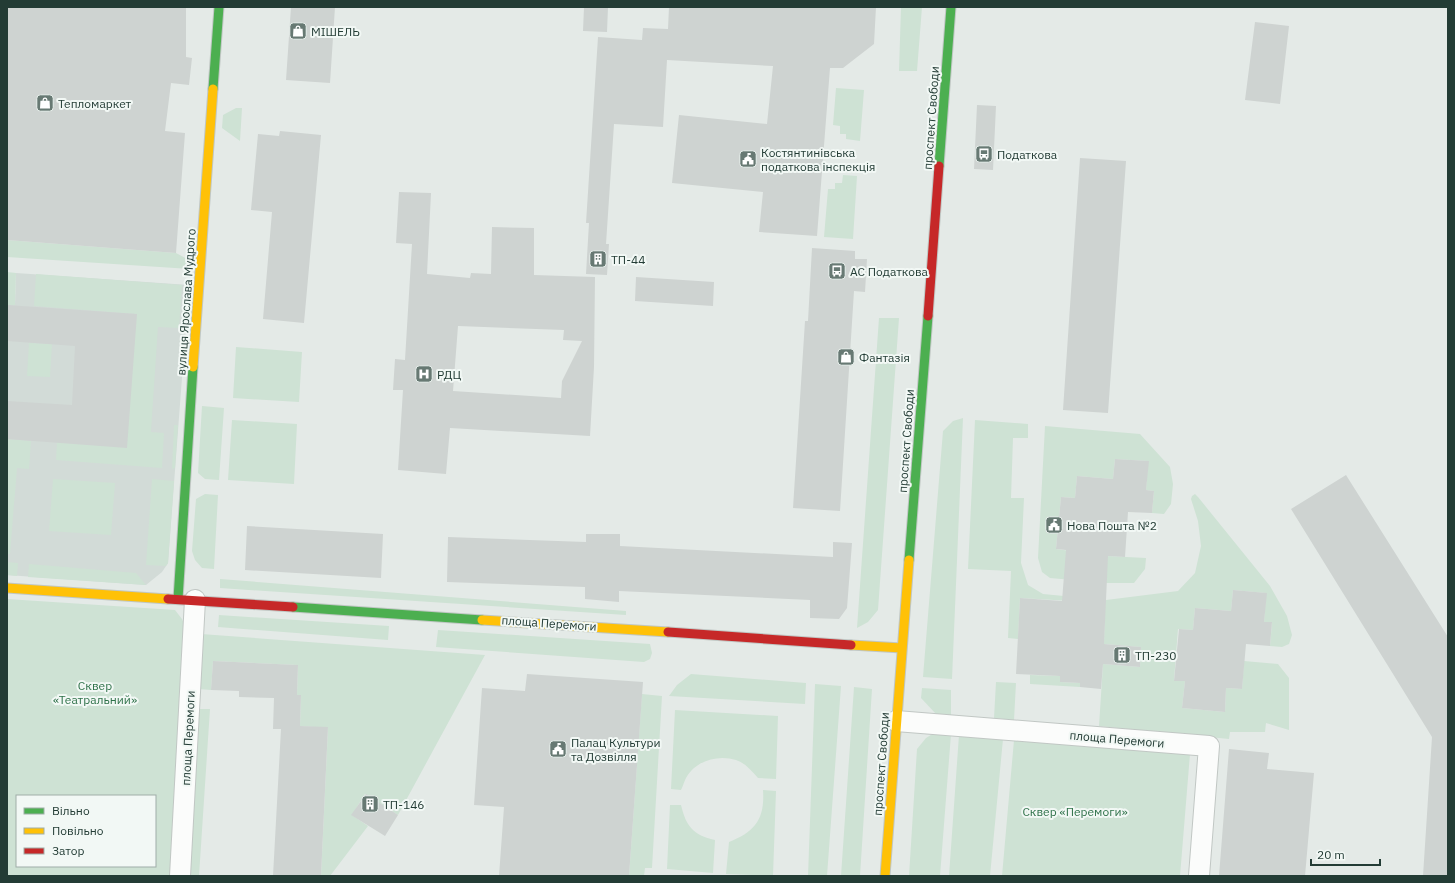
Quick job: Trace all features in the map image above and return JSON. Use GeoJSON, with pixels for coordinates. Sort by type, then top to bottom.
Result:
{"type":"FeatureCollection","features":[{"type":"Feature","properties":{"kind":"street","name":"вулиця Ярослава Мудрого"},"geometry":{"type":"LineString","coordinates":[[187,600],[186,478],[219,7]]}},
{"type":"Feature","properties":{"kind":"street","name":"проспект Свободи"},"geometry":{"type":"LineString","coordinates":[[885,876],[951,7]]}},
{"type":"Feature","properties":{"kind":"street","name":"площа Перемоги"},"geometry":{"type":"LineString","coordinates":[[7,588],[902,648]]}},
{"type":"Feature","properties":{"kind":"street","name":"площа Перемоги"},"geometry":{"type":"LineString","coordinates":[[180,876],[187,600]]}},
{"type":"Feature","properties":{"kind":"street","name":"площа Перемоги"},"geometry":{"type":"LineString","coordinates":[[896,721],[1209,746],[1198,876]]}},
{"type":"Feature","properties":{"kind":"shaded area"},"geometry":{"type":"Polygon","coordinates":[[[16,273],[189,285],[168,563],[162,572],[146,585],[7,575],[7,305],[15,305],[16,273]]]}},
{"type":"Feature","properties":{"kind":"green space"},"geometry":{"type":"Polygon","coordinates":[[[901,7],[922,7],[917,71],[899,71],[901,7]]]}},
{"type":"Feature","properties":{"kind":"green space"},"geometry":{"type":"Polygon","coordinates":[[[836,88],[864,90],[860,141],[846,139],[846,134],[840,134],[840,126],[833,125],[836,88]]]}},
{"type":"Feature","properties":{"kind":"green space"},"geometry":{"type":"Polygon","coordinates":[[[236,108],[242,108],[240,141],[222,128],[223,115],[236,108]]]}},
{"type":"Feature","properties":{"kind":"green space"},"geometry":{"type":"Polygon","coordinates":[[[843,175],[857,176],[853,239],[824,237],[828,189],[835,189],[835,183],[842,183],[843,175]]]}},
{"type":"Feature","properties":{"kind":"green space"},"geometry":{"type":"Polygon","coordinates":[[[7,240],[176,253],[191,261],[190,269],[7,257],[7,240]]]}},
{"type":"Feature","properties":{"kind":"green space"},"geometry":{"type":"Polygon","coordinates":[[[7,272],[16,273],[15,305],[7,305],[7,272]]]}},
{"type":"Feature","properties":{"kind":"green space"},"geometry":{"type":"Polygon","coordinates":[[[36,274],[182,285],[179,328],[158,327],[151,432],[164,433],[162,468],[56,460],[57,443],[136,314],[34,306],[36,274]]]}},
{"type":"Feature","properties":{"kind":"green space"},"geometry":{"type":"Polygon","coordinates":[[[879,318],[899,318],[878,610],[868,622],[857,628],[879,318]]]}},
{"type":"Feature","properties":{"kind":"green space"},"geometry":{"type":"Polygon","coordinates":[[[29,343],[52,344],[50,377],[27,376],[29,343]]]}},
{"type":"Feature","properties":{"kind":"green space"},"geometry":{"type":"Polygon","coordinates":[[[236,347],[302,352],[299,402],[233,398],[236,347]]]}},
{"type":"Feature","properties":{"kind":"green space"},"geometry":{"type":"Polygon","coordinates":[[[202,406],[224,408],[219,480],[205,479],[198,473],[202,406]]]}},
{"type":"Feature","properties":{"kind":"green space"},"geometry":{"type":"Polygon","coordinates":[[[963,418],[952,679],[923,677],[943,431],[953,421],[963,418]]]}},
{"type":"Feature","properties":{"kind":"green space"},"geometry":{"type":"Polygon","coordinates":[[[232,420],[297,424],[294,484],[228,480],[232,420]]]}},
{"type":"Feature","properties":{"kind":"green space"},"geometry":{"type":"Polygon","coordinates":[[[975,420],[1028,424],[1028,438],[1013,438],[1011,498],[1024,498],[1021,563],[1028,585],[1043,594],[1106,600],[1178,591],[1195,573],[1201,546],[1198,521],[1191,499],[1195,494],[1270,586],[1287,616],[1292,635],[1289,644],[1282,647],[1270,646],[1272,623],[1264,622],[1266,593],[1233,590],[1231,611],[1195,608],[1193,630],[1178,629],[1174,680],[1185,681],[1182,708],[1225,712],[1226,688],[1242,689],[1244,661],[1278,664],[1289,678],[1289,730],[1266,723],[1265,732],[1230,732],[1229,739],[1099,726],[1103,664],[1140,667],[1141,647],[1104,644],[1105,603],[1020,598],[1018,639],[1008,638],[1011,571],[968,569],[975,420]]]}},
{"type":"Feature","properties":{"kind":"green space"},"geometry":{"type":"Polygon","coordinates":[[[174,425],[178,425],[175,468],[172,469],[174,425]]]}},
{"type":"Feature","properties":{"kind":"green space"},"geometry":{"type":"Polygon","coordinates":[[[1045,426],[1140,434],[1170,467],[1173,484],[1171,504],[1164,514],[1152,513],[1154,491],[1146,490],[1148,461],[1115,459],[1113,479],[1077,476],[1075,498],[1061,497],[1056,549],[1107,556],[1146,558],[1145,569],[1134,583],[1106,583],[1050,578],[1042,572],[1038,558],[1045,426]]]}},
{"type":"Feature","properties":{"kind":"green space"},"geometry":{"type":"Polygon","coordinates":[[[7,439],[31,441],[29,469],[17,468],[10,554],[7,554],[7,439]]]}},
{"type":"Feature","properties":{"kind":"green space"},"geometry":{"type":"Polygon","coordinates":[[[53,479],[115,483],[111,535],[49,531],[53,479]]]}},
{"type":"Feature","properties":{"kind":"green space"},"geometry":{"type":"Polygon","coordinates":[[[152,479],[174,481],[168,563],[166,566],[146,565],[152,479]]]}},
{"type":"Feature","properties":{"kind":"green space"},"geometry":{"type":"Polygon","coordinates":[[[205,494],[218,495],[214,569],[202,568],[195,560],[192,551],[196,499],[205,494]]]}},
{"type":"Feature","properties":{"kind":"green space"},"geometry":{"type":"Polygon","coordinates":[[[7,562],[18,563],[17,576],[7,575],[7,562]]]}},
{"type":"Feature","properties":{"kind":"green space"},"geometry":{"type":"Polygon","coordinates":[[[29,564],[136,573],[146,585],[28,577],[29,564]]]}},
{"type":"Feature","properties":{"kind":"green space"},"geometry":{"type":"Polygon","coordinates":[[[220,579],[626,611],[626,615],[220,588],[220,579]]]}},
{"type":"Feature","properties":{"kind":"green space","name":"Сквер «Театральний»"},"geometry":{"type":"Polygon","coordinates":[[[7,599],[175,610],[182,619],[186,629],[173,876],[7,876],[7,599]]]}},
{"type":"Feature","properties":{"kind":"green space"},"geometry":{"type":"Polygon","coordinates":[[[219,615],[389,626],[388,640],[218,627],[219,615]]]}},
{"type":"Feature","properties":{"kind":"green space"},"geometry":{"type":"Polygon","coordinates":[[[438,630],[650,644],[652,653],[650,659],[644,662],[436,647],[438,630]]]}},
{"type":"Feature","properties":{"kind":"green space"},"geometry":{"type":"Polygon","coordinates":[[[201,634],[485,655],[398,815],[365,794],[352,815],[368,826],[330,876],[321,876],[328,728],[300,726],[301,695],[297,695],[298,665],[213,661],[211,690],[198,689],[201,634]]]}},
{"type":"Feature","properties":{"kind":"green space"},"geometry":{"type":"Polygon","coordinates":[[[691,674],[806,683],[805,704],[669,696],[677,685],[691,674]]]}},
{"type":"Feature","properties":{"kind":"green space"},"geometry":{"type":"Polygon","coordinates":[[[1030,675],[1060,676],[1060,682],[1080,683],[1080,687],[1030,684],[1030,675]]]}},
{"type":"Feature","properties":{"kind":"green space"},"geometry":{"type":"Polygon","coordinates":[[[996,682],[1016,683],[1014,720],[994,718],[996,682]]]}},
{"type":"Feature","properties":{"kind":"green space"},"geometry":{"type":"Polygon","coordinates":[[[815,684],[841,686],[827,876],[808,876],[815,684]]]}},
{"type":"Feature","properties":{"kind":"green space"},"geometry":{"type":"Polygon","coordinates":[[[854,687],[872,689],[860,876],[841,876],[854,687]]]}},
{"type":"Feature","properties":{"kind":"green space"},"geometry":{"type":"Polygon","coordinates":[[[922,688],[951,690],[951,715],[936,714],[921,698],[922,688]]]}},
{"type":"Feature","properties":{"kind":"green space"},"geometry":{"type":"Polygon","coordinates":[[[642,694],[662,696],[652,868],[645,868],[644,876],[629,876],[642,694]]]}},
{"type":"Feature","properties":{"kind":"green space"},"geometry":{"type":"Polygon","coordinates":[[[197,709],[210,709],[199,876],[188,876],[197,709]]]}},
{"type":"Feature","properties":{"kind":"green space"},"geometry":{"type":"Polygon","coordinates":[[[675,710],[778,716],[776,779],[758,778],[739,761],[729,758],[722,758],[708,760],[701,763],[690,772],[681,790],[671,789],[675,710]]]}},
{"type":"Feature","properties":{"kind":"green space"},"geometry":{"type":"Polygon","coordinates":[[[934,733],[951,734],[940,876],[909,876],[917,749],[926,738],[934,733]]]}},
{"type":"Feature","properties":{"kind":"green space"},"geometry":{"type":"Polygon","coordinates":[[[959,735],[1003,739],[990,876],[949,876],[959,735]]]}},
{"type":"Feature","properties":{"kind":"green space","name":"Сквер «Перемоги»"},"geometry":{"type":"Polygon","coordinates":[[[1014,740],[1190,754],[1180,876],[1002,876],[1014,740]]]}},
{"type":"Feature","properties":{"kind":"green space"},"geometry":{"type":"Polygon","coordinates":[[[763,790],[776,791],[773,876],[726,874],[729,842],[746,834],[752,829],[760,817],[763,790]]]}},
{"type":"Feature","properties":{"kind":"green space"},"geometry":{"type":"Polygon","coordinates":[[[670,805],[681,805],[688,824],[701,835],[715,840],[713,873],[667,869],[670,805]]]}},
{"type":"Feature","properties":{"kind":"building"},"geometry":{"type":"Polygon","coordinates":[[[7,7],[186,7],[186,57],[192,58],[189,85],[171,83],[165,131],[185,133],[176,253],[7,240],[7,7]]]}},
{"type":"Feature","properties":{"kind":"building"},"geometry":{"type":"Polygon","coordinates":[[[291,7],[335,7],[330,83],[286,80],[291,7]]]}},
{"type":"Feature","properties":{"kind":"building"},"geometry":{"type":"Polygon","coordinates":[[[584,7],[608,7],[607,32],[583,31],[584,7]]]}},
{"type":"Feature","properties":{"kind":"building"},"geometry":{"type":"Polygon","coordinates":[[[669,7],[876,7],[874,44],[843,68],[830,68],[817,236],[759,232],[763,192],[672,183],[679,115],[767,124],[773,66],[667,60],[663,127],[614,124],[606,244],[609,244],[607,275],[586,274],[589,223],[586,223],[598,37],[642,40],[643,28],[668,29],[669,7]]]}},
{"type":"Feature","properties":{"kind":"building"},"geometry":{"type":"Polygon","coordinates":[[[1255,22],[1289,26],[1280,104],[1245,100],[1255,22]]]}},
{"type":"Feature","properties":{"kind":"building"},"geometry":{"type":"Polygon","coordinates":[[[977,105],[996,106],[993,170],[974,169],[977,105]]]}},
{"type":"Feature","properties":{"kind":"building"},"geometry":{"type":"Polygon","coordinates":[[[280,131],[321,135],[304,323],[263,319],[272,212],[251,210],[258,134],[279,136],[280,131]]]}},
{"type":"Feature","properties":{"kind":"building"},"geometry":{"type":"Polygon","coordinates":[[[1080,158],[1126,161],[1108,413],[1063,410],[1080,158]]]}},
{"type":"Feature","properties":{"kind":"building"},"geometry":{"type":"Polygon","coordinates":[[[399,192],[431,193],[427,274],[470,278],[471,273],[491,274],[492,227],[534,228],[534,275],[595,277],[594,367],[590,436],[450,428],[446,474],[398,470],[403,390],[393,390],[395,359],[405,360],[412,244],[396,243],[399,192]],[[458,326],[453,391],[561,398],[562,381],[582,341],[563,340],[564,330],[458,326]]]}},
{"type":"Feature","properties":{"kind":"building"},"geometry":{"type":"Polygon","coordinates":[[[812,248],[855,251],[855,259],[867,259],[865,292],[854,291],[840,511],[793,508],[805,321],[808,321],[812,248]]]}},
{"type":"Feature","properties":{"kind":"building"},"geometry":{"type":"Polygon","coordinates":[[[636,277],[714,282],[713,306],[635,301],[636,277]]]}},
{"type":"Feature","properties":{"kind":"building"},"geometry":{"type":"Polygon","coordinates":[[[7,305],[137,314],[127,448],[7,439],[7,401],[72,405],[75,346],[7,341],[7,305]]]}},
{"type":"Feature","properties":{"kind":"building"},"geometry":{"type":"Polygon","coordinates":[[[1115,459],[1149,461],[1146,490],[1154,491],[1152,513],[1128,512],[1125,557],[1108,556],[1104,644],[1141,647],[1140,667],[1103,664],[1101,689],[1080,687],[1080,683],[1060,682],[1060,676],[1016,674],[1020,598],[1062,601],[1066,550],[1056,549],[1061,497],[1075,498],[1077,476],[1113,479],[1115,459]]]}},
{"type":"Feature","properties":{"kind":"building"},"geometry":{"type":"Polygon","coordinates":[[[1346,475],[1448,637],[1448,876],[1423,876],[1432,737],[1291,509],[1346,475]]]}},
{"type":"Feature","properties":{"kind":"building"},"geometry":{"type":"Polygon","coordinates":[[[247,526],[383,534],[381,578],[245,570],[247,526]]]}},
{"type":"Feature","properties":{"kind":"building"},"geometry":{"type":"Polygon","coordinates":[[[586,534],[620,534],[620,546],[833,557],[833,542],[852,543],[847,608],[839,619],[810,618],[810,600],[619,591],[619,602],[585,599],[585,587],[447,582],[448,537],[586,542],[586,534]]]}},
{"type":"Feature","properties":{"kind":"building"},"geometry":{"type":"Polygon","coordinates":[[[1233,590],[1267,593],[1264,622],[1272,622],[1270,646],[1246,644],[1242,689],[1226,688],[1225,712],[1182,708],[1185,681],[1174,681],[1179,629],[1193,630],[1195,608],[1231,611],[1233,590]]]}},
{"type":"Feature","properties":{"kind":"building"},"geometry":{"type":"Polygon","coordinates":[[[213,661],[298,665],[297,695],[301,695],[300,726],[328,727],[321,876],[273,876],[281,729],[273,729],[274,698],[239,697],[239,691],[211,690],[213,661]]]}},
{"type":"Feature","properties":{"kind":"building","name":"Палац Культури та Дозвілля"},"geometry":{"type":"Polygon","coordinates":[[[527,674],[643,682],[629,876],[499,876],[504,807],[474,805],[482,688],[525,691],[527,674]]]}},
{"type":"Feature","properties":{"kind":"building"},"geometry":{"type":"Polygon","coordinates":[[[1229,749],[1269,753],[1267,769],[1314,773],[1305,876],[1219,876],[1229,749]]]}},
{"type":"Feature","properties":{"kind":"building","name":"ТП-146"},"geometry":{"type":"Polygon","coordinates":[[[366,794],[398,815],[385,836],[351,815],[366,794]]]}},
{"type":"Feature","properties":{"kind":"traffic: fast"},"geometry":{"type":"LineString","coordinates":[[213,89],[219,7]]}},
{"type":"Feature","properties":{"kind":"traffic: fast"},"geometry":{"type":"LineString","coordinates":[[939,166],[951,7]]}},
{"type":"Feature","properties":{"kind":"traffic: fast"},"geometry":{"type":"LineString","coordinates":[[909,560],[928,316]]}},
{"type":"Feature","properties":{"kind":"traffic: fast"},"geometry":{"type":"LineString","coordinates":[[178,599],[193,367]]}},
{"type":"Feature","properties":{"kind":"traffic: fast"},"geometry":{"type":"LineString","coordinates":[[293,607],[482,620]]}},
{"type":"Feature","properties":{"kind":"traffic: slow"},"geometry":{"type":"LineString","coordinates":[[193,367],[213,89]]}},
{"type":"Feature","properties":{"kind":"traffic: slow"},"geometry":{"type":"LineString","coordinates":[[885,876],[909,560]]}},
{"type":"Feature","properties":{"kind":"traffic: slow"},"geometry":{"type":"LineString","coordinates":[[7,588],[168,599]]}},
{"type":"Feature","properties":{"kind":"traffic: slow"},"geometry":{"type":"LineString","coordinates":[[482,620],[668,632]]}},
{"type":"Feature","properties":{"kind":"traffic: slow"},"geometry":{"type":"LineString","coordinates":[[851,645],[902,648]]}},
{"type":"Feature","properties":{"kind":"traffic: jam"},"geometry":{"type":"LineString","coordinates":[[928,316],[939,166]]}},
{"type":"Feature","properties":{"kind":"traffic: jam"},"geometry":{"type":"LineString","coordinates":[[168,599],[293,607]]}},
{"type":"Feature","properties":{"kind":"traffic: jam"},"geometry":{"type":"LineString","coordinates":[[668,632],[851,645]]}},
{"type":"Feature","properties":{"kind":"place","name":"МІШЕЛЬ"},"geometry":{"type":"Point","coordinates":[298,31]}},
{"type":"Feature","properties":{"kind":"place","name":"Тепломаркет"},"geometry":{"type":"Point","coordinates":[45,103]}},
{"type":"Feature","properties":{"kind":"place","name":"Податкова"},"geometry":{"type":"Point","coordinates":[984,154]}},
{"type":"Feature","properties":{"kind":"place","name":"Костянтинівська податкова інспекція"},"geometry":{"type":"Point","coordinates":[748,159]}},
{"type":"Feature","properties":{"kind":"place","name":"ТП-44"},"geometry":{"type":"Point","coordinates":[598,259]}},
{"type":"Feature","properties":{"kind":"place","name":"АС Податкова"},"geometry":{"type":"Point","coordinates":[837,271]}},
{"type":"Feature","properties":{"kind":"place","name":"Фантазія"},"geometry":{"type":"Point","coordinates":[846,357]}},
{"type":"Feature","properties":{"kind":"place","name":"РДЦ"},"geometry":{"type":"Point","coordinates":[424,374]}},
{"type":"Feature","properties":{"kind":"place","name":"Нова Пошта №2"},"geometry":{"type":"Point","coordinates":[1054,525]}},
{"type":"Feature","properties":{"kind":"place","name":"ТП-230"},"geometry":{"type":"Point","coordinates":[1122,655]}},
{"type":"Feature","properties":{"kind":"place","name":"Палац Культури та Дозвілля"},"geometry":{"type":"Point","coordinates":[558,749]}},
{"type":"Feature","properties":{"kind":"place","name":"ТП-146"},"geometry":{"type":"Point","coordinates":[370,804]}}]}
